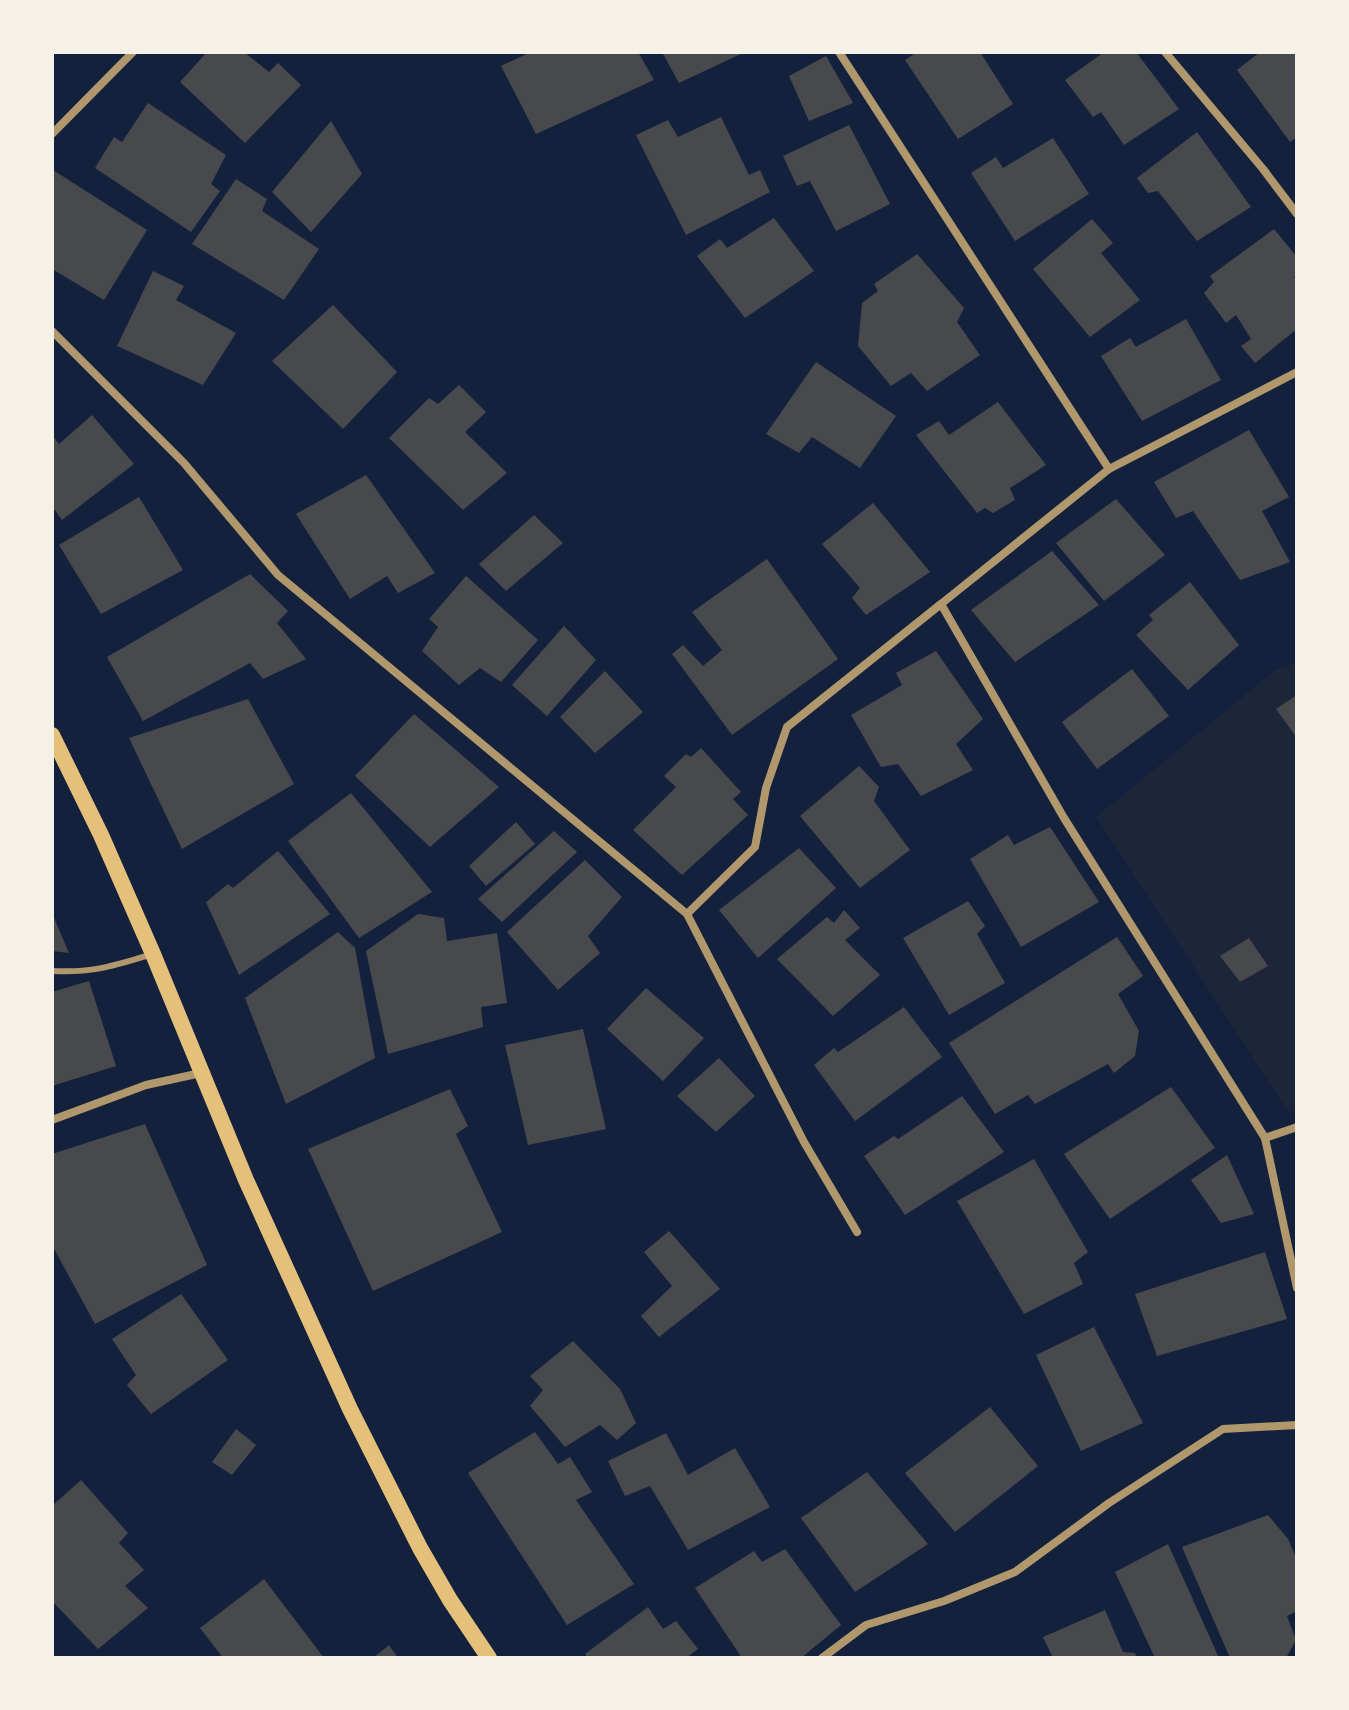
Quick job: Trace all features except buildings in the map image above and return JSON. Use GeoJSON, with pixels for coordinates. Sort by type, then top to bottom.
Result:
{"type":"FeatureCollection","features":[{"type":"Feature","properties":{"kind":"main road"},"geometry":{"type":"LineString","coordinates":[[52,735],[101,835],[286,1271],[350,1409],[420,1548],[489,1658]]}},
{"type":"Feature","properties":{"kind":"street"},"geometry":{"type":"LineString","coordinates":[[52,134],[133,52]]}},
{"type":"Feature","properties":{"kind":"street"},"geometry":{"type":"LineString","coordinates":[[839,52],[1109,469]]}},
{"type":"Feature","properties":{"kind":"street"},"geometry":{"type":"LineString","coordinates":[[1165,52],[1297,214]]}},
{"type":"Feature","properties":{"kind":"street"},"geometry":{"type":"LineString","coordinates":[[52,331],[184,463],[278,575],[687,914],[804,1142],[857,1232]]}},
{"type":"Feature","properties":{"kind":"street"},"geometry":{"type":"LineString","coordinates":[[687,914],[755,847],[766,788],[787,727],[1109,469],[1297,372]]}},
{"type":"Feature","properties":{"kind":"street"},"geometry":{"type":"LineString","coordinates":[[941,604],[1064,818],[1265,1138],[1297,1288]]}},
{"type":"Feature","properties":{"kind":"street"},"geometry":{"type":"LineString","coordinates":[[52,1120],[146,1085],[202,1073]]}},
{"type":"Feature","properties":{"kind":"street"},"geometry":{"type":"LineString","coordinates":[[1265,1138],[1297,1127]]}},
{"type":"Feature","properties":{"kind":"street"},"geometry":{"type":"LineString","coordinates":[[822,1658],[866,1625],[944,1601],[1015,1572],[1109,1503],[1223,1429],[1297,1425]]}},
{"type":"Feature","properties":{"kind":"lane"},"geometry":{"type":"LineString","coordinates":[[52,971],[101,970],[153,954]]}},
{"type":"Feature","properties":{"kind":"shaded area"},"geometry":{"type":"Polygon","coordinates":[[[1297,662],[1297,1111],[1289,1113],[1096,817],[1274,671],[1297,662]]]}}]}
